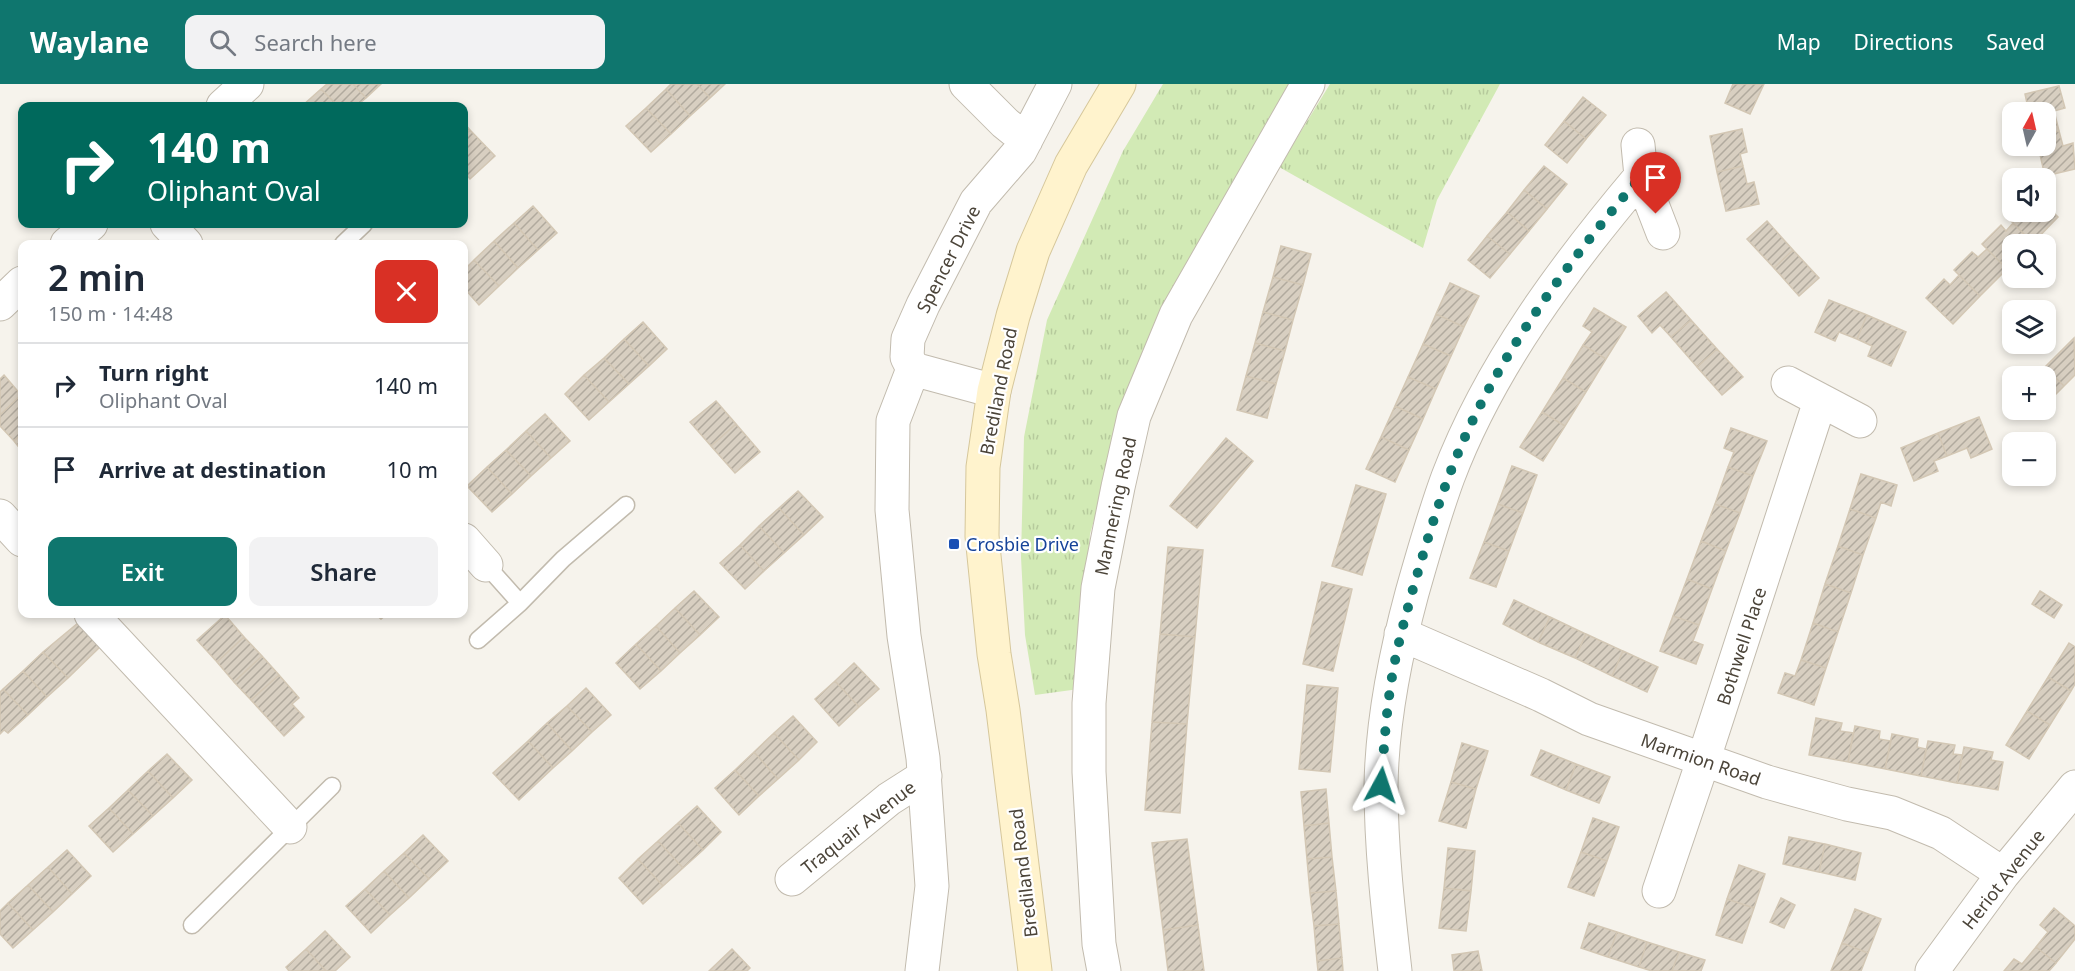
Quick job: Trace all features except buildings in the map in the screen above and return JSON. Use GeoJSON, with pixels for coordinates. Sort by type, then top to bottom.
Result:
{"type":"FeatureCollection","features":[{"type":"Feature","properties":{"kind":"street"},"geometry":{"type":"LineString","coordinates":[[227,102],[247,84]]}},
{"type":"Feature","properties":{"kind":"street"},"geometry":{"type":"LineString","coordinates":[[966,84],[1005,123],[1026,140]]}},
{"type":"Feature","properties":{"kind":"street","name":"Spencer Drive"},"geometry":{"type":"LineString","coordinates":[[913,369],[907,357],[908,339],[923,305],[976,202],[1020,151],[1055,84]]}},
{"type":"Feature","properties":{"kind":"street","name":"Brediland Road"},"geometry":{"type":"LineString","coordinates":[[1035,971],[994,654],[982,536],[983,467],[994,391],[1013,316],[1033,251],[1071,165],[1119,84]]}},
{"type":"Feature","properties":{"kind":"street","name":"Mannering Road"},"geometry":{"type":"LineString","coordinates":[[1104,971],[1099,944],[1089,772],[1089,703],[1098,588],[1134,416],[1176,315],[1308,84]]}},
{"type":"Feature","properties":{"kind":"street"},"geometry":{"type":"LineString","coordinates":[[1395,971],[1386,884],[1381,785],[1392,676],[1424,550],[1449,475],[1481,405],[1548,294],[1596,230],[1639,161],[1663,233]]}},
{"type":"Feature","properties":{"kind":"street"},"geometry":{"type":"LineString","coordinates":[[72,240],[86,228]]}},
{"type":"Feature","properties":{"kind":"street"},"geometry":{"type":"LineString","coordinates":[[170,228],[182,240]]}},
{"type":"Feature","properties":{"kind":"street"},"geometry":{"type":"LineString","coordinates":[[0,304],[18,287]]}},
{"type":"Feature","properties":{"kind":"street"},"geometry":{"type":"LineString","coordinates":[[922,971],[932,886],[925,776],[904,636],[892,510],[893,421],[913,369],[994,391]]}},
{"type":"Feature","properties":{"kind":"street"},"geometry":{"type":"LineString","coordinates":[[1788,383],[1860,421]]}},
{"type":"Feature","properties":{"kind":"street","name":"Bothwell Place"},"geometry":{"type":"LineString","coordinates":[[1659,891],[1820,400]]}},
{"type":"Feature","properties":{"kind":"street"},"geometry":{"type":"LineString","coordinates":[[468,545],[486,565]]}},
{"type":"Feature","properties":{"kind":"street"},"geometry":{"type":"LineString","coordinates":[[95,618],[290,827]]}},
{"type":"Feature","properties":{"kind":"street","name":"Marmion Road"},"geometry":{"type":"LineString","coordinates":[[1401,634],[1541,694],[1589,719],[1703,761],[1835,801],[1892,813],[1941,833],[2003,874]]}},
{"type":"Feature","properties":{"kind":"street","name":"Traquair Avenue"},"geometry":{"type":"LineString","coordinates":[[792,879],[889,799],[925,776]]}},
{"type":"Feature","properties":{"kind":"street","name":"Heriot Avenue"},"geometry":{"type":"LineString","coordinates":[[1932,971],[2003,874],[2075,788]]}},
{"type":"Feature","properties":{"kind":"lane"},"geometry":{"type":"LineString","coordinates":[[347,240],[360,228]]}},
{"type":"Feature","properties":{"kind":"lane"},"geometry":{"type":"LineString","coordinates":[[478,640],[520,603],[563,559],[626,505]]}},
{"type":"Feature","properties":{"kind":"lane"},"geometry":{"type":"LineString","coordinates":[[486,565],[520,603]]}},
{"type":"Feature","properties":{"kind":"lane"},"geometry":{"type":"LineString","coordinates":[[192,925],[332,786]]}},
{"type":"Feature","properties":{"kind":"green space"},"geometry":{"type":"Polygon","coordinates":[[[1163,84],[1292,84],[1129,399],[1090,534],[1079,689],[1035,695],[1025,635],[1021,557],[1024,437],[1047,320],[1123,151],[1163,84]]]}},
{"type":"Feature","properties":{"kind":"green space"},"geometry":{"type":"Polygon","coordinates":[[[1330,84],[1500,84],[1437,200],[1423,248],[1279,167],[1330,84]]]}},
{"type":"Feature","properties":{"kind":"place","name":"Crosbie Drive"},"geometry":{"type":"Point","coordinates":[954,544]}},
{"type":"Feature","properties":{"kind":"route"},"geometry":{"type":"LineString","coordinates":[[1381,785],[1392,676],[1401,634],[1424,550],[1449,475],[1481,405],[1548,294],[1596,230],[1641,176],[1656,214]]}}]}
